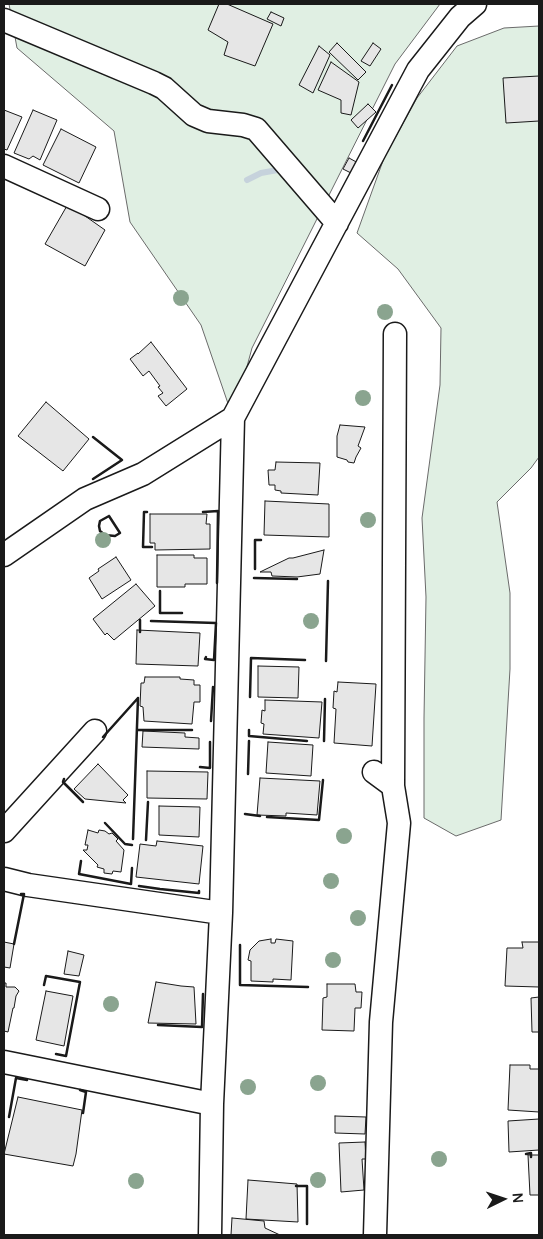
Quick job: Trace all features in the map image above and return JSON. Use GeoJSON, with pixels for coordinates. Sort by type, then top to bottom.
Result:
{"type":"FeatureCollection","features":[{"type":"Feature","properties":{"kind":"street"},"geometry":{"type":"LineString","coordinates":[[210,1235],[212,1104],[221,913],[233,418],[418,70],[460,17],[475,4]]}},
{"type":"Feature","properties":{"kind":"street"},"geometry":{"type":"LineString","coordinates":[[4,20],[164,88],[194,116],[208,121],[243,125],[256,129],[337,223]]}},
{"type":"Feature","properties":{"kind":"street"},"geometry":{"type":"LineString","coordinates":[[4,166],[98,209]]}},
{"type":"Feature","properties":{"kind":"street"},"geometry":{"type":"LineString","coordinates":[[375,1235],[381,1022],[399,823],[393,786],[395,334]]}},
{"type":"Feature","properties":{"kind":"street"},"geometry":{"type":"LineString","coordinates":[[4,555],[85,499],[143,474],[233,418]]}},
{"type":"Feature","properties":{"kind":"street"},"geometry":{"type":"LineString","coordinates":[[4,831],[95,731]]}},
{"type":"Feature","properties":{"kind":"street"},"geometry":{"type":"LineString","coordinates":[[374,772],[393,786]]}},
{"type":"Feature","properties":{"kind":"street"},"geometry":{"type":"LineString","coordinates":[[4,879],[221,913]]}},
{"type":"Feature","properties":{"kind":"street"},"geometry":{"type":"LineString","coordinates":[[4,1062],[212,1104]]}},
{"type":"Feature","properties":{"kind":"green space"},"geometry":{"type":"Polygon","coordinates":[[[9,4],[440,4],[395,64],[252,348],[233,418],[201,325],[130,222],[114,131],[17,48],[9,4]]]}},
{"type":"Feature","properties":{"kind":"green space"},"geometry":{"type":"Polygon","coordinates":[[[539,26],[539,457],[531,468],[497,502],[510,593],[510,669],[501,820],[456,836],[424,818],[426,597],[422,518],[440,385],[441,328],[398,269],[357,233],[384,158],[417,98],[457,46],[504,28],[539,26]]]}},
{"type":"Feature","properties":{"kind":"building"},"geometry":{"type":"Polygon","coordinates":[[[219,4],[227,4],[273,24],[255,66],[224,55],[228,42],[208,30],[219,4]]]}},
{"type":"Feature","properties":{"kind":"building"},"geometry":{"type":"Polygon","coordinates":[[[271,12],[284,18],[281,26],[267,19],[271,12]]]}},
{"type":"Feature","properties":{"kind":"building"},"geometry":{"type":"Polygon","coordinates":[[[337,43],[366,72],[358,80],[329,52],[337,43]]]}},
{"type":"Feature","properties":{"kind":"building"},"geometry":{"type":"Polygon","coordinates":[[[373,43],[381,49],[370,66],[361,61],[373,43]]]}},
{"type":"Feature","properties":{"kind":"building"},"geometry":{"type":"Polygon","coordinates":[[[319,46],[330,55],[313,93],[299,85],[319,46]]]}},
{"type":"Feature","properties":{"kind":"building"},"geometry":{"type":"Polygon","coordinates":[[[331,62],[359,82],[351,115],[341,113],[341,100],[318,90],[331,62]]]}},
{"type":"Feature","properties":{"kind":"building"},"geometry":{"type":"Polygon","coordinates":[[[539,76],[539,121],[506,123],[503,78],[539,76]]]}},
{"type":"Feature","properties":{"kind":"building"},"geometry":{"type":"Polygon","coordinates":[[[368,104],[376,112],[358,128],[351,120],[368,104]]]}},
{"type":"Feature","properties":{"kind":"building"},"geometry":{"type":"Polygon","coordinates":[[[4,110],[22,117],[7,150],[4,149],[4,110]]]}},
{"type":"Feature","properties":{"kind":"building"},"geometry":{"type":"Polygon","coordinates":[[[33,110],[57,120],[40,160],[33,156],[29,159],[14,153],[33,110]]]}},
{"type":"Feature","properties":{"kind":"building"},"geometry":{"type":"Polygon","coordinates":[[[61,129],[96,147],[79,183],[43,165],[61,129]]]}},
{"type":"Feature","properties":{"kind":"building"},"geometry":{"type":"Polygon","coordinates":[[[349,158],[360,164],[355,175],[343,169],[349,158]]]}},
{"type":"Feature","properties":{"kind":"building"},"geometry":{"type":"Polygon","coordinates":[[[68,204],[105,230],[85,266],[45,244],[68,204]]]}},
{"type":"Feature","properties":{"kind":"building"},"geometry":{"type":"Polygon","coordinates":[[[151,342],[187,389],[166,406],[158,396],[163,393],[158,387],[160,386],[149,371],[143,376],[130,359],[151,342]]]}},
{"type":"Feature","properties":{"kind":"building"},"geometry":{"type":"Polygon","coordinates":[[[46,402],[89,439],[63,471],[18,436],[46,402]]]}},
{"type":"Feature","properties":{"kind":"building"},"geometry":{"type":"Polygon","coordinates":[[[340,425],[365,427],[358,446],[361,448],[354,463],[337,457],[337,436],[340,425]]]}},
{"type":"Feature","properties":{"kind":"building"},"geometry":{"type":"Polygon","coordinates":[[[276,462],[320,463],[318,495],[281,493],[281,491],[275,490],[275,485],[269,485],[268,470],[275,470],[276,462]]]}},
{"type":"Feature","properties":{"kind":"building"},"geometry":{"type":"Polygon","coordinates":[[[265,501],[329,504],[329,537],[264,535],[265,501]]]}},
{"type":"Feature","properties":{"kind":"building"},"geometry":{"type":"Polygon","coordinates":[[[150,514],[207,514],[206,524],[210,524],[210,549],[155,550],[155,543],[150,543],[150,514]]]}},
{"type":"Feature","properties":{"kind":"building"},"geometry":{"type":"Polygon","coordinates":[[[324,550],[320,574],[297,577],[272,576],[271,572],[260,572],[289,558],[324,550]]]}},
{"type":"Feature","properties":{"kind":"building"},"geometry":{"type":"Polygon","coordinates":[[[157,555],[194,555],[194,558],[207,558],[207,584],[185,584],[185,587],[157,587],[157,555]]]}},
{"type":"Feature","properties":{"kind":"building"},"geometry":{"type":"Polygon","coordinates":[[[116,557],[131,580],[102,599],[89,578],[99,571],[98,569],[116,557]]]}},
{"type":"Feature","properties":{"kind":"building"},"geometry":{"type":"Polygon","coordinates":[[[136,584],[155,606],[114,640],[107,633],[105,635],[93,619],[136,584]]]}},
{"type":"Feature","properties":{"kind":"building"},"geometry":{"type":"Polygon","coordinates":[[[137,630],[200,633],[198,666],[136,664],[137,630]]]}},
{"type":"Feature","properties":{"kind":"building"},"geometry":{"type":"Polygon","coordinates":[[[258,666],[299,667],[298,698],[258,697],[258,666]]]}},
{"type":"Feature","properties":{"kind":"building"},"geometry":{"type":"Polygon","coordinates":[[[145,677],[180,677],[180,679],[194,680],[194,685],[200,685],[200,702],[194,702],[192,724],[144,721],[143,707],[140,706],[141,683],[144,683],[145,677]]]}},
{"type":"Feature","properties":{"kind":"building"},"geometry":{"type":"Polygon","coordinates":[[[338,682],[376,684],[372,746],[334,743],[336,709],[333,708],[334,691],[337,692],[338,682]]]}},
{"type":"Feature","properties":{"kind":"building"},"geometry":{"type":"Polygon","coordinates":[[[265,700],[322,702],[319,738],[263,734],[264,724],[261,723],[262,710],[265,711],[265,700]]]}},
{"type":"Feature","properties":{"kind":"building"},"geometry":{"type":"Polygon","coordinates":[[[143,731],[185,733],[185,737],[199,738],[199,749],[142,747],[143,731]]]}},
{"type":"Feature","properties":{"kind":"building"},"geometry":{"type":"Polygon","coordinates":[[[268,742],[313,745],[311,776],[266,773],[268,742]]]}},
{"type":"Feature","properties":{"kind":"building"},"geometry":{"type":"Polygon","coordinates":[[[98,764],[128,795],[123,800],[126,803],[85,799],[74,789],[98,764]]]}},
{"type":"Feature","properties":{"kind":"building"},"geometry":{"type":"Polygon","coordinates":[[[147,771],[208,772],[207,799],[147,798],[147,771]]]}},
{"type":"Feature","properties":{"kind":"building"},"geometry":{"type":"Polygon","coordinates":[[[260,778],[320,781],[317,815],[286,813],[286,816],[257,815],[260,778]]]}},
{"type":"Feature","properties":{"kind":"building"},"geometry":{"type":"Polygon","coordinates":[[[159,806],[200,807],[199,837],[159,835],[159,806]]]}},
{"type":"Feature","properties":{"kind":"building"},"geometry":{"type":"Polygon","coordinates":[[[88,830],[98,833],[99,830],[109,834],[112,833],[118,839],[116,841],[124,850],[121,872],[104,873],[104,869],[97,867],[98,865],[83,850],[87,850],[88,845],[85,845],[88,830]]]}},
{"type":"Feature","properties":{"kind":"building"},"geometry":{"type":"Polygon","coordinates":[[[157,841],[203,846],[199,884],[136,877],[140,844],[156,846],[157,841]]]}},
{"type":"Feature","properties":{"kind":"building"},"geometry":{"type":"Polygon","coordinates":[[[271,939],[271,943],[275,943],[276,939],[293,941],[291,980],[273,979],[273,982],[251,981],[251,961],[248,960],[250,950],[259,941],[271,939]]]}},
{"type":"Feature","properties":{"kind":"building"},"geometry":{"type":"Polygon","coordinates":[[[4,942],[14,944],[10,968],[4,967],[4,942]]]}},
{"type":"Feature","properties":{"kind":"building"},"geometry":{"type":"Polygon","coordinates":[[[522,942],[539,942],[539,987],[505,986],[507,948],[523,948],[522,942]]]}},
{"type":"Feature","properties":{"kind":"building"},"geometry":{"type":"Polygon","coordinates":[[[68,951],[84,955],[79,976],[64,974],[68,951]]]}},
{"type":"Feature","properties":{"kind":"building"},"geometry":{"type":"Polygon","coordinates":[[[156,982],[194,987],[196,1024],[148,1023],[156,982]]]}},
{"type":"Feature","properties":{"kind":"building"},"geometry":{"type":"Polygon","coordinates":[[[4,983],[6,983],[6,987],[15,987],[19,991],[16,996],[8,1032],[4,1031],[4,983]]]}},
{"type":"Feature","properties":{"kind":"building"},"geometry":{"type":"Polygon","coordinates":[[[327,984],[355,984],[356,992],[362,992],[361,1008],[355,1008],[354,1031],[322,1030],[323,998],[327,997],[327,984]]]}},
{"type":"Feature","properties":{"kind":"building"},"geometry":{"type":"Polygon","coordinates":[[[46,991],[73,996],[64,1046],[36,1040],[46,991]]]}},
{"type":"Feature","properties":{"kind":"building"},"geometry":{"type":"Polygon","coordinates":[[[539,997],[539,1032],[532,1032],[531,998],[539,997]]]}},
{"type":"Feature","properties":{"kind":"building"},"geometry":{"type":"Polygon","coordinates":[[[510,1065],[530,1065],[530,1069],[539,1069],[539,1112],[508,1110],[510,1065]]]}},
{"type":"Feature","properties":{"kind":"building"},"geometry":{"type":"Polygon","coordinates":[[[18,1097],[82,1110],[73,1166],[4,1154],[18,1097]]]}},
{"type":"Feature","properties":{"kind":"building"},"geometry":{"type":"Polygon","coordinates":[[[335,1116],[366,1117],[365,1134],[335,1133],[335,1116]]]}},
{"type":"Feature","properties":{"kind":"building"},"geometry":{"type":"Polygon","coordinates":[[[539,1119],[539,1150],[509,1152],[508,1121],[539,1119]]]}},
{"type":"Feature","properties":{"kind":"building"},"geometry":{"type":"Polygon","coordinates":[[[365,1142],[366,1159],[362,1159],[364,1190],[341,1192],[339,1143],[365,1142]]]}},
{"type":"Feature","properties":{"kind":"building"},"geometry":{"type":"Polygon","coordinates":[[[528,1155],[539,1155],[539,1195],[530,1195],[528,1155]]]}},
{"type":"Feature","properties":{"kind":"building"},"geometry":{"type":"Polygon","coordinates":[[[248,1180],[297,1184],[298,1222],[246,1219],[248,1180]]]}},
{"type":"Feature","properties":{"kind":"building"},"geometry":{"type":"Polygon","coordinates":[[[232,1218],[264,1221],[265,1228],[280,1235],[231,1235],[232,1218]]]}},
{"type":"Feature","properties":{"kind":"waterway"},"geometry":{"type":"LineString","coordinates":[[247,180],[261,173],[283,169]]}},
{"type":"Feature","properties":{"kind":"wall"},"geometry":{"type":"LineString","coordinates":[[363,141],[392,85]]}},
{"type":"Feature","properties":{"kind":"wall"},"geometry":{"type":"LineString","coordinates":[[93,437],[122,460],[93,479]]}},
{"type":"Feature","properties":{"kind":"wall"},"geometry":{"type":"LineString","coordinates":[[203,512],[218,511],[217,583]]}},
{"type":"Feature","properties":{"kind":"wall"},"geometry":{"type":"LineString","coordinates":[[147,512],[144,512],[143,547],[152,547]]}},
{"type":"Feature","properties":{"kind":"wall"},"geometry":{"type":"LineString","coordinates":[[109,516],[120,533],[115,536],[105,535],[100,531],[100,521],[109,516]]}},
{"type":"Feature","properties":{"kind":"wall"},"geometry":{"type":"LineString","coordinates":[[255,569],[255,540],[261,540]]}},
{"type":"Feature","properties":{"kind":"wall"},"geometry":{"type":"LineString","coordinates":[[254,578],[297,579]]}},
{"type":"Feature","properties":{"kind":"wall"},"geometry":{"type":"LineString","coordinates":[[326,661],[328,581]]}},
{"type":"Feature","properties":{"kind":"wall"},"geometry":{"type":"LineString","coordinates":[[160,591],[160,613],[182,613]]}},
{"type":"Feature","properties":{"kind":"wall"},"geometry":{"type":"LineString","coordinates":[[140,620],[140,632]]}},
{"type":"Feature","properties":{"kind":"wall"},"geometry":{"type":"LineString","coordinates":[[151,621],[216,623],[214,660],[205,659],[206,657]]}},
{"type":"Feature","properties":{"kind":"wall"},"geometry":{"type":"LineString","coordinates":[[250,697],[251,658],[305,660]]}},
{"type":"Feature","properties":{"kind":"wall"},"geometry":{"type":"LineString","coordinates":[[211,721],[213,687]]}},
{"type":"Feature","properties":{"kind":"wall"},"geometry":{"type":"LineString","coordinates":[[103,737],[138,698]]}},
{"type":"Feature","properties":{"kind":"wall"},"geometry":{"type":"LineString","coordinates":[[133,839],[138,698]]}},
{"type":"Feature","properties":{"kind":"wall"},"geometry":{"type":"LineString","coordinates":[[324,741],[325,699]]}},
{"type":"Feature","properties":{"kind":"wall"},"geometry":{"type":"LineString","coordinates":[[137,730],[192,730]]}},
{"type":"Feature","properties":{"kind":"wall"},"geometry":{"type":"LineString","coordinates":[[249,730],[249,736],[307,741]]}},
{"type":"Feature","properties":{"kind":"wall"},"geometry":{"type":"LineString","coordinates":[[248,774],[249,741]]}},
{"type":"Feature","properties":{"kind":"wall"},"geometry":{"type":"LineString","coordinates":[[200,767],[210,768],[210,742]]}},
{"type":"Feature","properties":{"kind":"wall"},"geometry":{"type":"LineString","coordinates":[[64,779],[63,782],[83,802]]}},
{"type":"Feature","properties":{"kind":"wall"},"geometry":{"type":"LineString","coordinates":[[267,817],[319,820],[323,780]]}},
{"type":"Feature","properties":{"kind":"wall"},"geometry":{"type":"LineString","coordinates":[[146,840],[148,802]]}},
{"type":"Feature","properties":{"kind":"wall"},"geometry":{"type":"LineString","coordinates":[[245,814],[260,816]]}},
{"type":"Feature","properties":{"kind":"wall"},"geometry":{"type":"LineString","coordinates":[[105,823],[125,844],[132,845]]}},
{"type":"Feature","properties":{"kind":"wall"},"geometry":{"type":"LineString","coordinates":[[81,861],[79,874],[131,884],[132,868]]}},
{"type":"Feature","properties":{"kind":"wall"},"geometry":{"type":"LineString","coordinates":[[139,886],[199,893],[199,891]]}},
{"type":"Feature","properties":{"kind":"wall"},"geometry":{"type":"LineString","coordinates":[[14,944],[24,894],[21,894]]}},
{"type":"Feature","properties":{"kind":"wall"},"geometry":{"type":"LineString","coordinates":[[240,945],[240,985],[308,987]]}},
{"type":"Feature","properties":{"kind":"wall"},"geometry":{"type":"LineString","coordinates":[[44,985],[46,976],[80,982],[66,1056],[56,1054]]}},
{"type":"Feature","properties":{"kind":"wall"},"geometry":{"type":"LineString","coordinates":[[158,1025],[202,1027],[203,994]]}},
{"type":"Feature","properties":{"kind":"wall"},"geometry":{"type":"LineString","coordinates":[[9,1117],[16,1078],[27,1080]]}},
{"type":"Feature","properties":{"kind":"wall"},"geometry":{"type":"LineString","coordinates":[[80,1090],[86,1092],[83,1113]]}},
{"type":"Feature","properties":{"kind":"wall"},"geometry":{"type":"LineString","coordinates":[[526,1154],[531,1153],[531,1157]]}},
{"type":"Feature","properties":{"kind":"wall"},"geometry":{"type":"LineString","coordinates":[[296,1186],[307,1186],[307,1224]]}}]}
